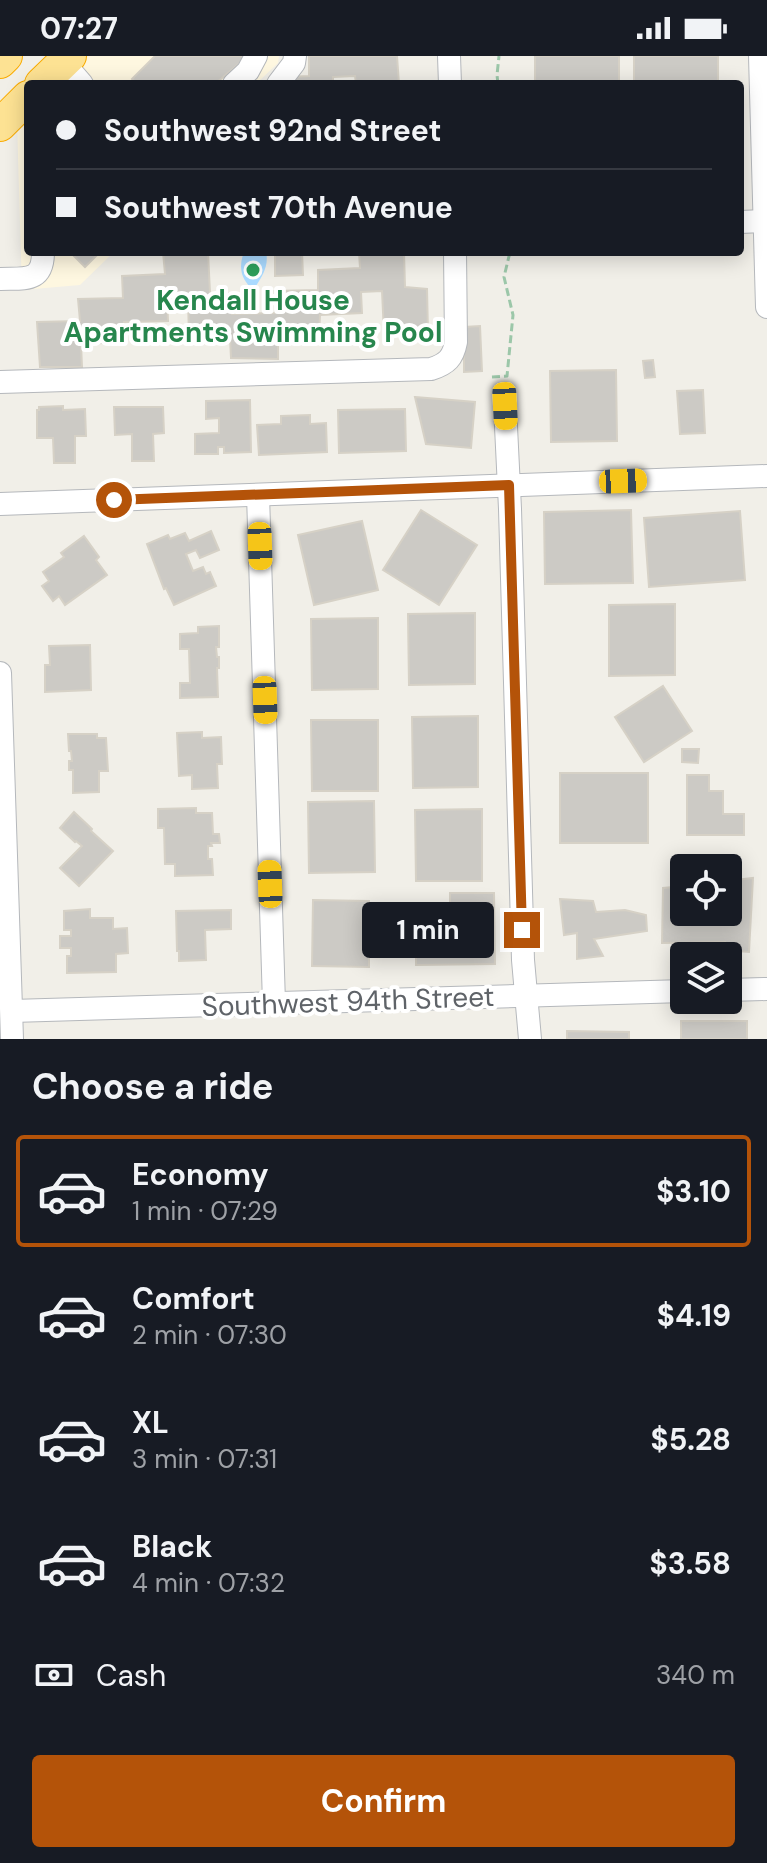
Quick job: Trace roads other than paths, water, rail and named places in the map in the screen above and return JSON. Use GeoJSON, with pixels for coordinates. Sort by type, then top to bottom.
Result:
{"type":"FeatureCollection","features":[{"type":"Feature","properties":{"kind":"highway"},"geometry":{"type":"LineString","coordinates":[[0,125],[24,101]]}},
{"type":"Feature","properties":{"kind":"street"},"geometry":{"type":"LineString","coordinates":[[238,80],[248,71],[256,56]]}},
{"type":"Feature","properties":{"kind":"street"},"geometry":{"type":"LineString","coordinates":[[281,80],[294,63],[295,56]]}},
{"type":"Feature","properties":{"kind":"street"},"geometry":{"type":"LineString","coordinates":[[449,56],[450,80]]}},
{"type":"Feature","properties":{"kind":"street"},"geometry":{"type":"LineString","coordinates":[[760,56],[767,307]]}},
{"type":"Feature","properties":{"kind":"street"},"geometry":{"type":"LineString","coordinates":[[744,222],[765,221]]}},
{"type":"Feature","properties":{"kind":"street"},"geometry":{"type":"LineString","coordinates":[[0,279],[29,278],[37,274],[43,256]]}},
{"type":"Feature","properties":{"kind":"street"},"geometry":{"type":"LineString","coordinates":[[0,382],[431,369],[442,366],[454,353],[457,329],[455,256]]}},
{"type":"Feature","properties":{"kind":"street"},"geometry":{"type":"LineString","coordinates":[[505,406],[523,960],[530,1039]]}},
{"type":"Feature","properties":{"kind":"street"},"geometry":{"type":"LineString","coordinates":[[0,504],[767,476]]}},
{"type":"Feature","properties":{"kind":"street"},"geometry":{"type":"LineString","coordinates":[[258,495],[274,1003]]}},
{"type":"Feature","properties":{"kind":"street"},"geometry":{"type":"LineString","coordinates":[[0,673],[12,1039]]}},
{"type":"Feature","properties":{"kind":"street"},"geometry":{"type":"LineString","coordinates":[[742,990],[767,989]]}},
{"type":"Feature","properties":{"kind":"street","name":"Southwest 94th Street"},"geometry":{"type":"LineString","coordinates":[[12,1011],[670,991]]}},
{"type":"Feature","properties":{"kind":"water","name":"Kendall House Apartments Swimming Pool"},"geometry":{"type":"Polygon","coordinates":[[[243,256],[267,256],[266,266],[256,286],[250,287],[247,283],[241,266],[243,256]]]}},
{"type":"Feature","properties":{"kind":"place","name":"Kendall House Apartments Swimming Pool"},"geometry":{"type":"Point","coordinates":[253,270]}}]}
